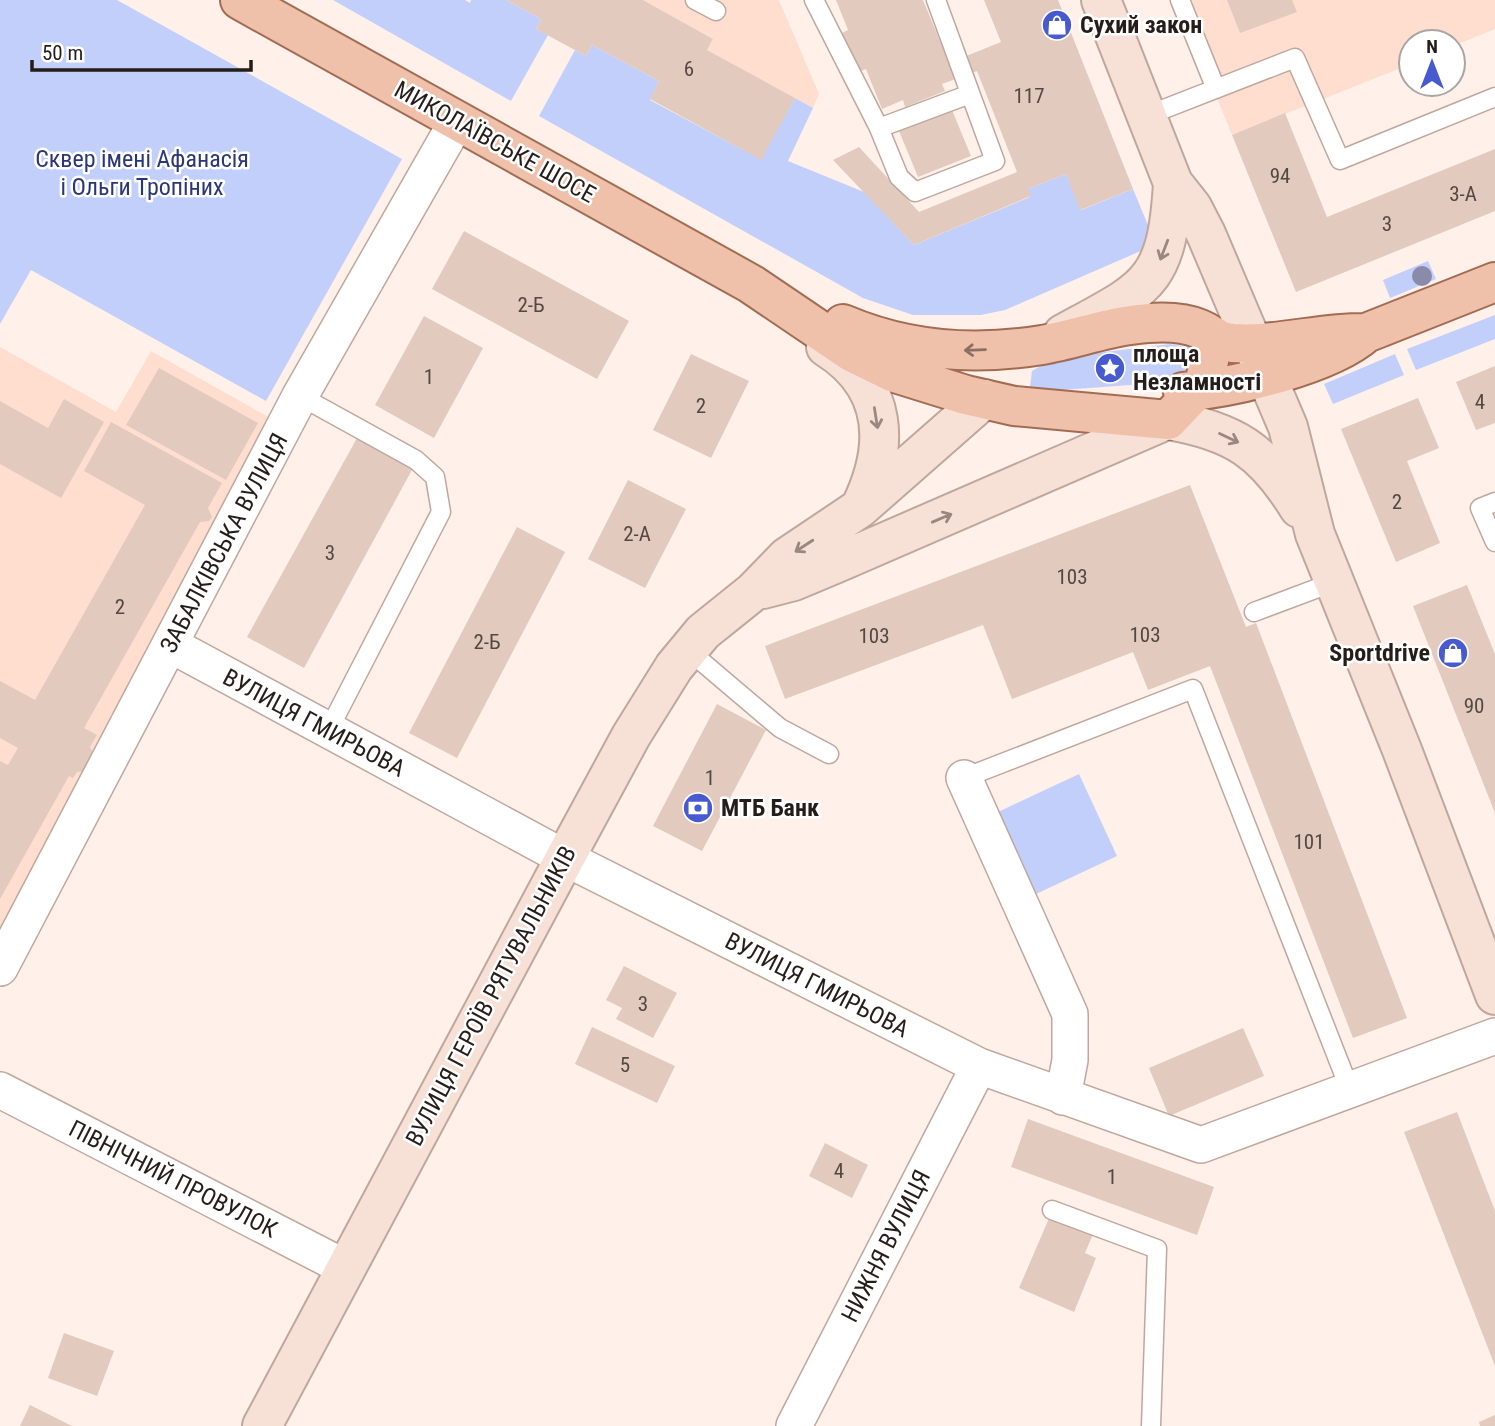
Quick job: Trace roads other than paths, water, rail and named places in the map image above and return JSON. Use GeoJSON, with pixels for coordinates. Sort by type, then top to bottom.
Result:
{"type":"FeatureCollection","features":[{"type":"Feature","properties":{"kind":"main road","name":"МИКОЛАЇВСЬКЕ ШОСЕ"},"geometry":{"type":"LineString","coordinates":[[240,0],[751,284]]}},
{"type":"Feature","properties":{"kind":"main road"},"geometry":{"type":"LineString","coordinates":[[751,284],[853,353],[891,372],[984,399],[1035,408],[1168,420],[1196,391],[1265,349],[1366,333],[1495,282]]}},
{"type":"Feature","properties":{"kind":"main road"},"geometry":{"type":"LineString","coordinates":[[751,284],[864,333],[899,344],[1031,356],[1130,325],[1168,323],[1265,349]]}},
{"type":"Feature","properties":{"kind":"main road"},"geometry":{"type":"LineString","coordinates":[[984,399],[1031,356]]}},
{"type":"Feature","properties":{"kind":"main road"},"geometry":{"type":"LineString","coordinates":[[1031,356],[1017,374],[1020,393],[1035,408]]}},
{"type":"Feature","properties":{"kind":"main road"},"geometry":{"type":"LineString","coordinates":[[1035,408],[1196,391]]}},
{"type":"Feature","properties":{"kind":"street"},"geometry":{"type":"LineString","coordinates":[[1101,0],[1173,183],[1192,207],[1211,247],[1215,282],[1265,349],[1287,427],[1291,478]]}},
{"type":"Feature","properties":{"kind":"street","name":"ЗАБАЛКІВСЬКА ВУЛИЦЯ"},"geometry":{"type":"LineString","coordinates":[[0,968],[300,396],[457,121]]}},
{"type":"Feature","properties":{"kind":"street"},"geometry":{"type":"LineString","coordinates":[[1031,356],[1127,300],[1155,271],[1171,231],[1173,183]]}},
{"type":"Feature","properties":{"kind":"street"},"geometry":{"type":"LineString","coordinates":[[751,284],[772,314],[846,359],[863,377],[871,393],[879,439],[877,464],[873,481],[860,509]]}},
{"type":"Feature","properties":{"kind":"street"},"geometry":{"type":"LineString","coordinates":[[1168,420],[1265,349]]}},
{"type":"Feature","properties":{"kind":"street"},"geometry":{"type":"LineString","coordinates":[[1265,349],[1307,370],[1294,393],[1287,427]]}},
{"type":"Feature","properties":{"kind":"street"},"geometry":{"type":"LineString","coordinates":[[1265,349],[1265,414],[1402,750],[1495,995]]}},
{"type":"Feature","properties":{"kind":"street"},"geometry":{"type":"LineString","coordinates":[[860,509],[984,399]]}},
{"type":"Feature","properties":{"kind":"street"},"geometry":{"type":"LineString","coordinates":[[1168,420],[1197,425],[1232,438],[1291,478]]}},
{"type":"Feature","properties":{"kind":"street","name":"ВУЛИЦЯ ГЕРОЇВ РЯТУВАЛЬНИКІВ"},"geometry":{"type":"LineString","coordinates":[[754,591],[794,581],[1168,420]]}},
{"type":"Feature","properties":{"kind":"street","name":"ВУЛИЦЯ ГЕРОЇВ РЯТУВАЛЬНИКІВ"},"geometry":{"type":"LineString","coordinates":[[262,1426],[631,736],[674,667],[726,611],[754,591],[787,558],[860,509]]}},
{"type":"Feature","properties":{"kind":"street","name":"ВУЛИЦЯ ГМИРЬОВА"},"geometry":{"type":"LineString","coordinates":[[171,645],[565,858],[979,1066],[1201,1145],[1495,1036]]}},
{"type":"Feature","properties":{"kind":"street"},"geometry":{"type":"LineString","coordinates":[[964,778],[1070,1014],[1070,1060],[1063,1097]]}},
{"type":"Feature","properties":{"kind":"street","name":"НИЖНЯ ВУЛИЦЯ"},"geometry":{"type":"LineString","coordinates":[[794,1426],[979,1066]]}},
{"type":"Feature","properties":{"kind":"street","name":"ПІВНІЧНИЙ ПРОВУЛОК"},"geometry":{"type":"LineString","coordinates":[[0,1090],[346,1268]]}},
{"type":"Feature","properties":{"kind":"lane"},"geometry":{"type":"LineString","coordinates":[[695,0],[716,11]]}},
{"type":"Feature","properties":{"kind":"lane"},"geometry":{"type":"LineString","coordinates":[[814,0],[879,128],[899,177],[915,192],[995,160],[936,0]]}},
{"type":"Feature","properties":{"kind":"lane"},"geometry":{"type":"LineString","coordinates":[[1180,0],[1216,89]]}},
{"type":"Feature","properties":{"kind":"lane"},"geometry":{"type":"LineString","coordinates":[[1146,116],[1295,58],[1340,160],[1495,97]]}},
{"type":"Feature","properties":{"kind":"lane"},"geometry":{"type":"LineString","coordinates":[[879,128],[970,94]]}},
{"type":"Feature","properties":{"kind":"lane"},"geometry":{"type":"LineString","coordinates":[[300,396],[416,460],[435,477],[441,512],[328,731]]}},
{"type":"Feature","properties":{"kind":"lane"},"geometry":{"type":"LineString","coordinates":[[1495,502],[1480,508],[1495,542]]}},
{"type":"Feature","properties":{"kind":"lane"},"geometry":{"type":"LineString","coordinates":[[1254,612],[1334,582]]}},
{"type":"Feature","properties":{"kind":"lane"},"geometry":{"type":"LineString","coordinates":[[688,650],[780,728],[829,754]]}},
{"type":"Feature","properties":{"kind":"lane"},"geometry":{"type":"LineString","coordinates":[[964,778],[1193,690],[1350,1090]]}},
{"type":"Feature","properties":{"kind":"lane"},"geometry":{"type":"LineString","coordinates":[[1052,1210],[1157,1249],[1151,1426]]}},
{"type":"Feature","properties":{"kind":"place","name":"Сухий закон"},"geometry":{"type":"Point","coordinates":[1057,25]}},
{"type":"Feature","properties":{"kind":"place","name":"площа Незламності"},"geometry":{"type":"Point","coordinates":[1110,368]}},
{"type":"Feature","properties":{"kind":"place","name":"Sportdrive"},"geometry":{"type":"Point","coordinates":[1453,653]}},
{"type":"Feature","properties":{"kind":"place","name":"МТБ Банк"},"geometry":{"type":"Point","coordinates":[698,808]}},
{"type":"Feature","properties":{"kind":"park label","name":"Сквер імені Афанасія і Ольги Тропіних"},"geometry":{"type":"Point","coordinates":[142,173]}}]}
